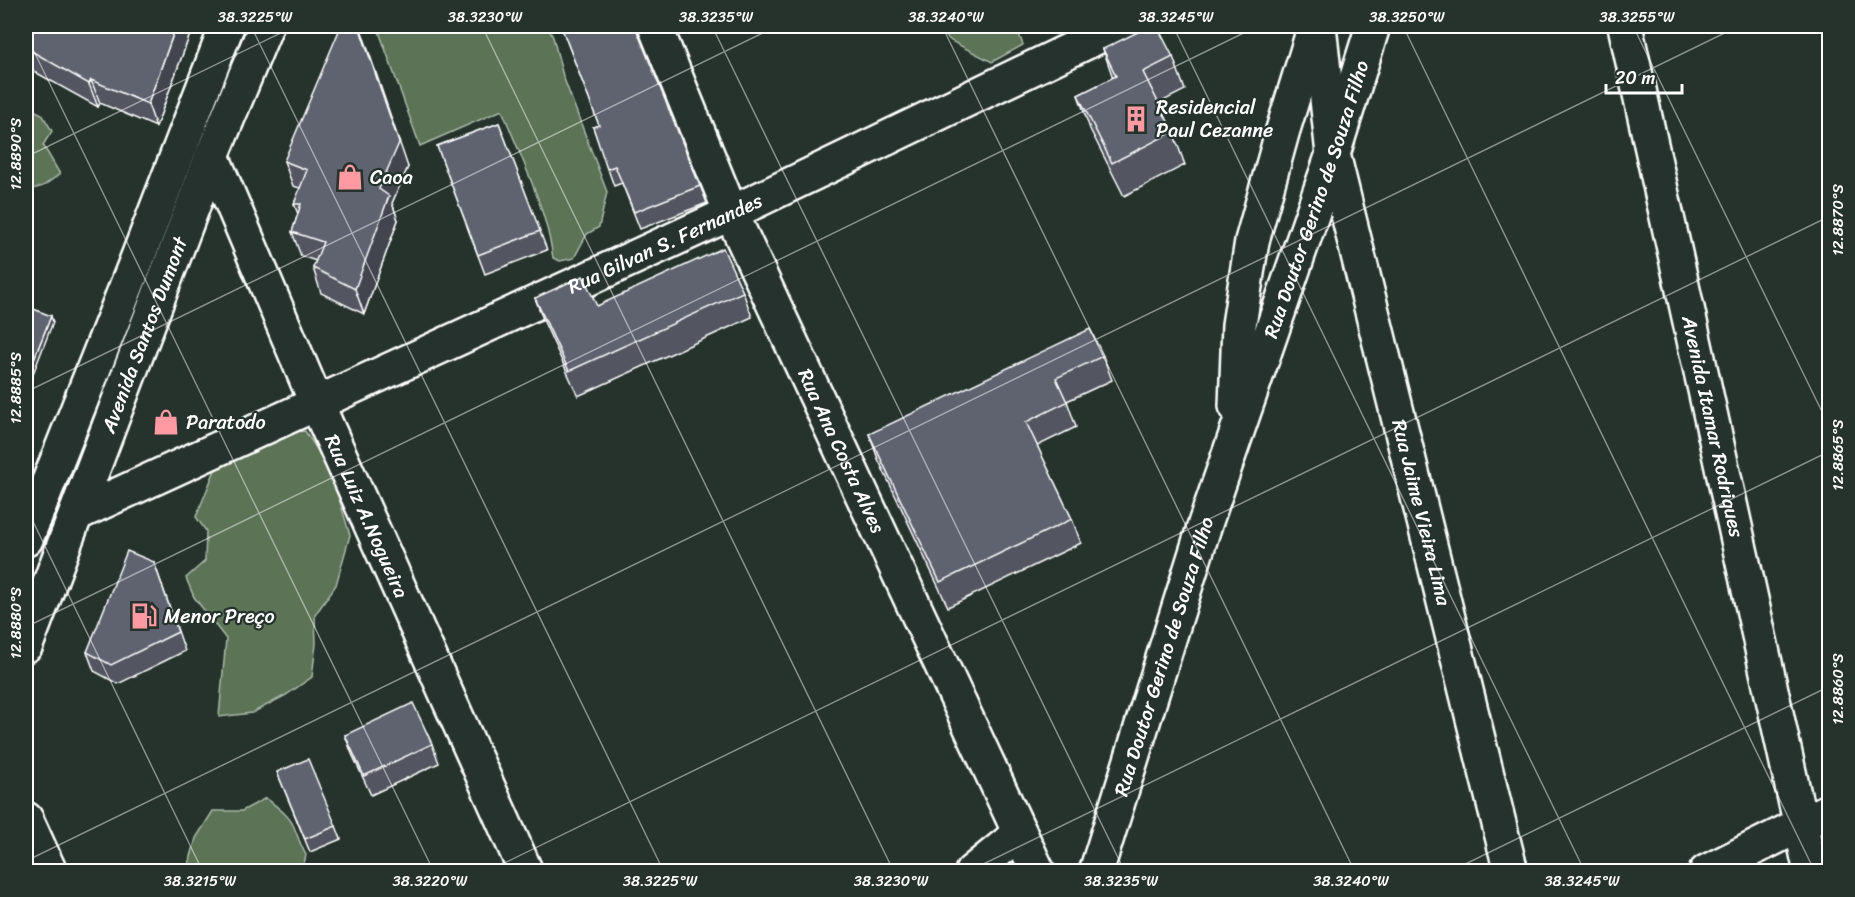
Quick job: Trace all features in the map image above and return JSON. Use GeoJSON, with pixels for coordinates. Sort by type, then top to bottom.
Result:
{"type":"FeatureCollection","features":[{"type":"Feature","properties":{"kind":"main road","name":"Avenida Santos Dumont"},"geometry":{"type":"LineString","coordinates":[[26,540],[227,26]]}},
{"type":"Feature","properties":{"kind":"main road","name":"Avenida Santos Dumont"},"geometry":{"type":"LineString","coordinates":[[26,645],[212,156],[266,26]]}},
{"type":"Feature","properties":{"kind":"main road","name":"Rua Ana Costa Alves"},"geometry":{"type":"LineString","coordinates":[[655,26],[731,213],[1038,872]]}},
{"type":"Feature","properties":{"kind":"main road","name":"Rua Gilvan S. Fernandes"},"geometry":{"type":"LineString","coordinates":[[76,514],[731,213],[1120,26]]}},
{"type":"Feature","properties":{"kind":"main road","name":"Rua Jaime Vieira Lima"},"geometry":{"type":"LineString","coordinates":[[1317,26],[1333,154],[1511,872]]}},
{"type":"Feature","properties":{"kind":"main road","name":"Rua Doutor Gerino de Souza Filho"},"geometry":{"type":"LineString","coordinates":[[1235,441],[1239,325],[1252,241],[1282,133],[1317,26]]}},
{"type":"Feature","properties":{"kind":"main road","name":"Rua Doutor Gerino de Souza Filho"},"geometry":{"type":"LineString","coordinates":[[1096,872],[1205,524],[1333,154],[1374,26]]}},
{"type":"Feature","properties":{"kind":"main road","name":"Avenida Itamar Rodriques"},"geometry":{"type":"LineString","coordinates":[[1625,26],[1811,872]]}},
{"type":"Feature","properties":{"kind":"main road","name":"Rua Luiz A.Nogueira"},"geometry":{"type":"LineString","coordinates":[[212,156],[316,402],[526,872]]}},
{"type":"Feature","properties":{"kind":"main road"},"geometry":{"type":"LineString","coordinates":[[1706,872],[1830,810]]}},
{"type":"Feature","properties":{"kind":"main road"},"geometry":{"type":"LineString","coordinates":[[26,819],[50,872]]}},
{"type":"Feature","properties":{"kind":"main road"},"geometry":{"type":"LineString","coordinates":[[972,872],[1020,833]]}},
{"type":"Feature","properties":{"kind":"green space"},"geometry":{"type":"Polygon","coordinates":[[[377,26],[547,26],[553,37],[563,76],[607,192],[599,227],[587,234],[574,258],[560,261],[553,258],[539,202],[502,110],[420,146],[377,26]]]}},
{"type":"Feature","properties":{"kind":"green space"},"geometry":{"type":"Polygon","coordinates":[[[934,26],[1016,26],[1023,45],[992,62],[951,41],[934,26]]]}},
{"type":"Feature","properties":{"kind":"green space"},"geometry":{"type":"Polygon","coordinates":[[[26,106],[42,114],[52,131],[43,145],[60,174],[43,186],[26,191],[26,106]]]}},
{"type":"Feature","properties":{"kind":"green space"},"geometry":{"type":"Polygon","coordinates":[[[305,431],[330,469],[350,535],[336,585],[315,615],[316,644],[312,677],[286,695],[252,713],[219,717],[226,639],[194,597],[186,578],[205,561],[206,531],[196,517],[217,465],[276,433],[305,431]]]}},
{"type":"Feature","properties":{"kind":"green space"},"geometry":{"type":"Polygon","coordinates":[[[266,798],[292,823],[306,855],[303,868],[290,872],[183,871],[188,868],[196,838],[213,811],[242,811],[266,798]]]}},
{"type":"Feature","properties":{"kind":"building"},"geometry":{"type":"Polygon","coordinates":[[[26,26],[176,26],[148,104],[91,80],[89,84],[26,48],[26,26]]]}},
{"type":"Feature","properties":{"kind":"building","name":"Caoa"},"geometry":{"type":"Polygon","coordinates":[[[341,26],[359,26],[399,143],[379,189],[389,196],[355,289],[313,268],[323,242],[292,232],[301,204],[294,204],[307,170],[284,161],[341,26]]]}},
{"type":"Feature","properties":{"kind":"building"},"geometry":{"type":"Polygon","coordinates":[[[561,26],[635,26],[700,186],[634,212],[615,166],[607,169],[593,127],[599,125],[561,26]]]}},
{"type":"Feature","properties":{"kind":"building"},"geometry":{"type":"Polygon","coordinates":[[[1150,26],[1157,26],[1173,57],[1143,72],[1173,132],[1112,163],[1078,95],[1116,76],[1103,49],[1150,26]]]}},
{"type":"Feature","properties":{"kind":"building"},"geometry":{"type":"Polygon","coordinates":[[[499,123],[540,231],[478,255],[437,146],[499,123]]]}},
{"type":"Feature","properties":{"kind":"building"},"geometry":{"type":"Polygon","coordinates":[[[723,248],[743,292],[569,371],[535,298],[583,276],[597,306],[723,248]]]}},
{"type":"Feature","properties":{"kind":"building"},"geometry":{"type":"Polygon","coordinates":[[[26,306],[51,316],[26,379],[26,306]]]}},
{"type":"Feature","properties":{"kind":"building"},"geometry":{"type":"Polygon","coordinates":[[[1090,329],[1103,356],[1056,378],[1067,402],[1026,422],[1072,519],[940,582],[869,434],[1090,329]]]}},
{"type":"Feature","properties":{"kind":"building","name":"Menor Preço"},"geometry":{"type":"Polygon","coordinates":[[[127,551],[154,562],[178,632],[111,665],[87,652],[127,551]]]}},
{"type":"Feature","properties":{"kind":"building"},"geometry":{"type":"Polygon","coordinates":[[[413,703],[432,744],[364,776],[345,735],[413,703]]]}},
{"type":"Feature","properties":{"kind":"building"},"geometry":{"type":"Polygon","coordinates":[[[308,759],[336,826],[305,839],[277,772],[308,759]]]}},
{"type":"Feature","properties":{"kind":"place","name":"Residencial Paul Cezanne"},"geometry":{"type":"Point","coordinates":[1136,119]}},
{"type":"Feature","properties":{"kind":"place","name":"Caoa"},"geometry":{"type":"Point","coordinates":[350,177]}},
{"type":"Feature","properties":{"kind":"place","name":"Paratodo"},"geometry":{"type":"Point","coordinates":[166,422]}},
{"type":"Feature","properties":{"kind":"place","name":"Menor Preço"},"geometry":{"type":"Point","coordinates":[144,616]}}]}
